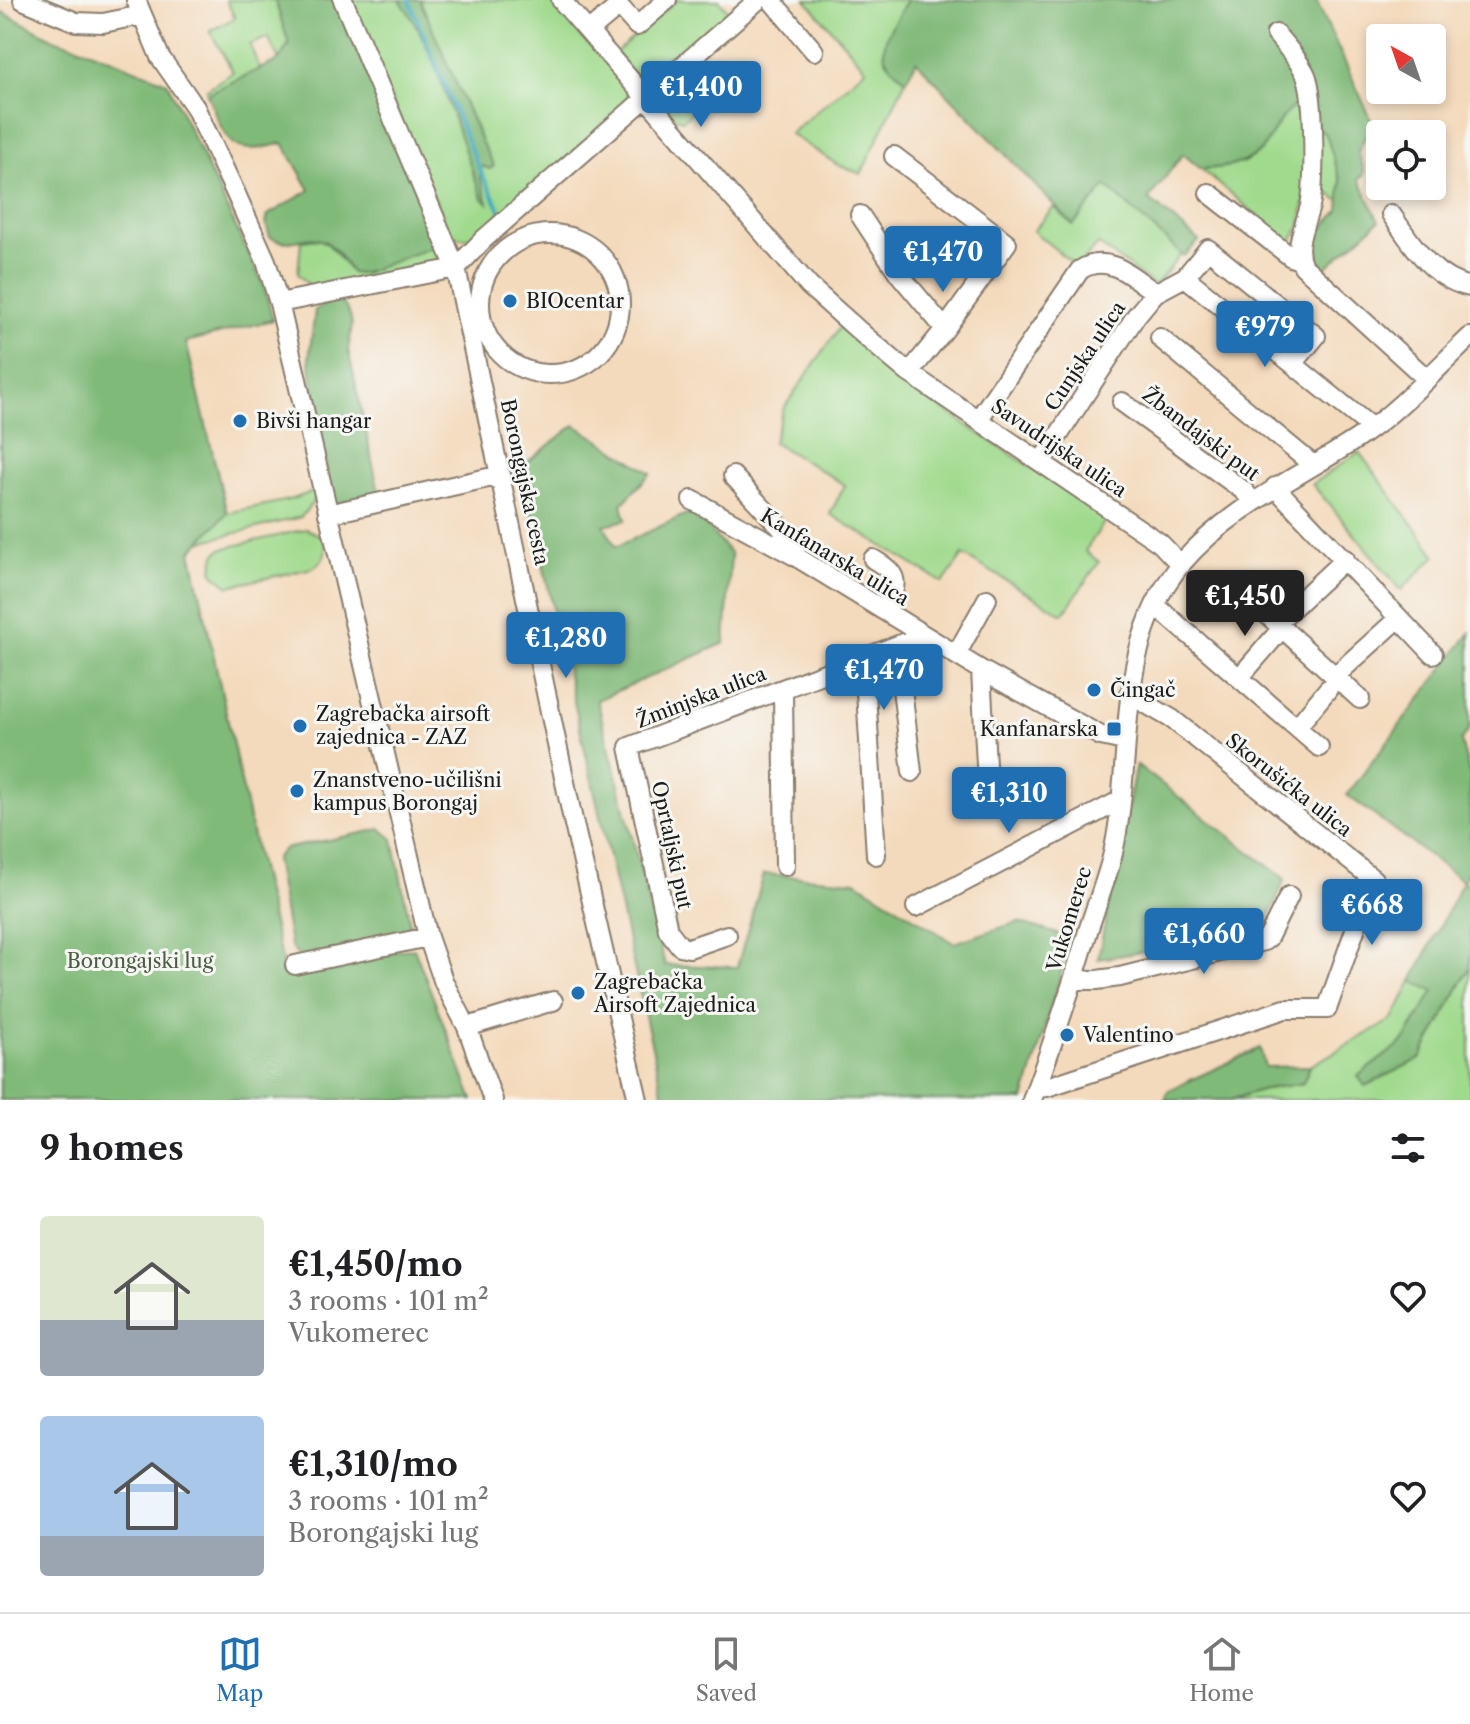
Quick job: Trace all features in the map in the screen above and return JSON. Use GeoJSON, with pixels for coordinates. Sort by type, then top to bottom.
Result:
{"type":"FeatureCollection","features":[{"type":"Feature","properties":{"kind":"street"},"geometry":{"type":"LineString","coordinates":[[23,0],[76,22],[103,23],[139,8],[160,57],[195,107],[266,261],[279,303],[428,937],[444,983],[467,1027],[493,1100]]}},
{"type":"Feature","properties":{"kind":"street","name":"Borongajska cesta"},"geometry":{"type":"LineString","coordinates":[[343,0],[456,268],[573,820],[638,1100]]}},
{"type":"Feature","properties":{"kind":"street","name":"Savudrijska ulica"},"geometry":{"type":"LineString","coordinates":[[561,0],[809,286],[909,373],[1160,543],[1181,565]]}},
{"type":"Feature","properties":{"kind":"street"},"geometry":{"type":"LineString","coordinates":[[589,31],[619,6],[637,26],[667,0]]}},
{"type":"Feature","properties":{"kind":"street"},"geometry":{"type":"LineString","coordinates":[[279,303],[456,268],[484,239],[758,0]]}},
{"type":"Feature","properties":{"kind":"street"},"geometry":{"type":"LineString","coordinates":[[771,0],[814,51]]}},
{"type":"Feature","properties":{"kind":"street"},"geometry":{"type":"LineString","coordinates":[[1276,34],[1307,77],[1311,110],[1311,201],[1299,245],[1301,261]]}},
{"type":"Feature","properties":{"kind":"street"},"geometry":{"type":"LineString","coordinates":[[894,156],[1007,243],[909,373]]}},
{"type":"Feature","properties":{"kind":"street"},"geometry":{"type":"LineString","coordinates":[[1209,193],[1291,257],[1301,261],[1422,383]]}},
{"type":"Feature","properties":{"kind":"street"},"geometry":{"type":"LineString","coordinates":[[1391,214],[1438,273],[1453,284],[1470,287]]}},
{"type":"Feature","properties":{"kind":"street"},"geometry":{"type":"LineString","coordinates":[[860,215],[899,274],[945,329]]}},
{"type":"Feature","properties":{"kind":"street"},"geometry":{"type":"LineString","coordinates":[[552,234],[572,238],[602,258],[612,271],[619,311],[617,328],[609,344],[593,360],[567,372],[540,373],[519,366],[501,352],[488,336],[480,308],[487,271],[503,250],[523,238],[552,234]]}},
{"type":"Feature","properties":{"kind":"street","name":"Cunjska ulica"},"geometry":{"type":"LineString","coordinates":[[1041,462],[1136,316],[1155,293],[1185,277],[1208,249],[1316,336],[1293,364]]}},
{"type":"Feature","properties":{"kind":"street"},"geometry":{"type":"LineString","coordinates":[[978,420],[1080,270],[1095,263],[1117,266],[1155,293]]}},
{"type":"Feature","properties":{"kind":"street"},"geometry":{"type":"LineString","coordinates":[[1185,277],[1372,428]]}},
{"type":"Feature","properties":{"kind":"street"},"geometry":{"type":"LineString","coordinates":[[1347,318],[1422,383]]}},
{"type":"Feature","properties":{"kind":"street","name":"Vukomerec"},"geometry":{"type":"LineString","coordinates":[[1034,1094],[1113,853],[1121,800],[1129,694],[1139,647],[1155,605],[1181,565],[1213,532],[1275,487],[1372,428],[1470,337]]}},
{"type":"Feature","properties":{"kind":"street"},"geometry":{"type":"LineString","coordinates":[[1160,338],[1313,465]]}},
{"type":"Feature","properties":{"kind":"street"},"geometry":{"type":"LineString","coordinates":[[478,371],[501,352]]}},
{"type":"Feature","properties":{"kind":"street","name":"Žbandajski put"},"geometry":{"type":"LineString","coordinates":[[1122,402],[1244,491],[1253,502]]}},
{"type":"Feature","properties":{"kind":"street"},"geometry":{"type":"LineString","coordinates":[[328,514],[501,475]]}},
{"type":"Feature","properties":{"kind":"street"},"geometry":{"type":"LineString","coordinates":[[733,476],[787,532],[796,544],[795,556]]}},
{"type":"Feature","properties":{"kind":"street"},"geometry":{"type":"LineString","coordinates":[[1275,487],[1433,654]]}},
{"type":"Feature","properties":{"kind":"street","name":"Kanfanarska ulica"},"geometry":{"type":"LineString","coordinates":[[692,500],[795,556],[981,670],[1101,736],[1124,741]]}},
{"type":"Feature","properties":{"kind":"street"},"geometry":{"type":"LineString","coordinates":[[873,559],[894,574],[896,582],[886,611]]}},
{"type":"Feature","properties":{"kind":"street"},"geometry":{"type":"LineString","coordinates":[[1240,677],[1284,621],[1345,559]]}},
{"type":"Feature","properties":{"kind":"street"},"geometry":{"type":"LineString","coordinates":[[1238,588],[1284,621],[1332,682],[1360,699]]}},
{"type":"Feature","properties":{"kind":"street"},"geometry":{"type":"LineString","coordinates":[[956,655],[987,599]]}},
{"type":"Feature","properties":{"kind":"street"},"geometry":{"type":"LineString","coordinates":[[1155,605],[1319,747]]}},
{"type":"Feature","properties":{"kind":"street"},"geometry":{"type":"LineString","coordinates":[[1297,727],[1332,682],[1399,618]]}},
{"type":"Feature","properties":{"kind":"street","name":"Žminjska ulica"},"geometry":{"type":"LineString","coordinates":[[629,747],[922,636]]}},
{"type":"Feature","properties":{"kind":"street"},"geometry":{"type":"LineString","coordinates":[[897,647],[912,772]]}},
{"type":"Feature","properties":{"kind":"street"},"geometry":{"type":"LineString","coordinates":[[864,659],[876,855]]}},
{"type":"Feature","properties":{"kind":"street"},"geometry":{"type":"LineString","coordinates":[[981,670],[988,803]]}},
{"type":"Feature","properties":{"kind":"street"},"geometry":{"type":"LineString","coordinates":[[783,690],[785,866]]}},
{"type":"Feature","properties":{"kind":"street","name":"Skorušićka ulica"},"geometry":{"type":"LineString","coordinates":[[1034,1094],[1047,1087],[1285,1009],[1327,1009],[1373,879],[1172,719],[1129,694]]}},
{"type":"Feature","properties":{"kind":"street","name":"Oprtaljski put"},"geometry":{"type":"LineString","coordinates":[[629,747],[668,930],[680,946],[689,948],[727,935]]}},
{"type":"Feature","properties":{"kind":"street"},"geometry":{"type":"LineString","coordinates":[[916,907],[1121,800]]}},
{"type":"Feature","properties":{"kind":"street"},"geometry":{"type":"LineString","coordinates":[[1073,980],[1120,977],[1264,941],[1289,896]]}},
{"type":"Feature","properties":{"kind":"street"},"geometry":{"type":"LineString","coordinates":[[295,965],[428,937]]}},
{"type":"Feature","properties":{"kind":"street"},"geometry":{"type":"LineString","coordinates":[[467,1027],[553,1001]]}},
{"type":"Feature","properties":{"kind":"green space"},"geometry":{"type":"Polygon","coordinates":[[[226,0],[275,0],[289,44],[279,60],[268,37],[250,45],[260,69],[207,94],[207,89],[233,72],[210,31],[235,18],[226,0]]]}},
{"type":"Feature","properties":{"kind":"green space"},"geometry":{"type":"Polygon","coordinates":[[[275,0],[338,0],[442,243],[361,274],[352,273],[326,242],[309,239],[285,242],[270,237],[266,224],[268,215],[310,190],[283,143],[250,149],[232,142],[225,134],[207,94],[279,60],[289,44],[275,0]]]}},
{"type":"Feature","properties":{"kind":"green space"},"geometry":{"type":"Polygon","coordinates":[[[347,0],[555,0],[628,88],[626,106],[475,238],[458,238],[450,233],[347,0]]]}},
{"type":"Feature","properties":{"kind":"green space"},"geometry":{"type":"Polygon","coordinates":[[[400,0],[420,0],[494,166],[490,169],[482,166],[480,177],[488,203],[483,199],[473,175],[426,45],[400,0]]]}},
{"type":"Feature","properties":{"kind":"green space"},"geometry":{"type":"Polygon","coordinates":[[[677,0],[719,0],[730,13],[651,81],[637,78],[615,53],[677,0]]]}},
{"type":"Feature","properties":{"kind":"green space"},"geometry":{"type":"Polygon","coordinates":[[[806,0],[906,0],[886,60],[906,80],[861,174],[838,165],[790,134],[866,69],[806,0]]]}},
{"type":"Feature","properties":{"kind":"green space"},"geometry":{"type":"Polygon","coordinates":[[[907,0],[1316,0],[1372,120],[1366,120],[1366,136],[1358,151],[1365,173],[1359,179],[1366,200],[1369,200],[1379,221],[1322,271],[1310,246],[1315,235],[1339,211],[1341,182],[1326,134],[1299,117],[1293,107],[1283,116],[1256,155],[1242,163],[1201,169],[1183,154],[1149,199],[1199,241],[1184,256],[1106,186],[1073,225],[916,61],[906,80],[889,64],[884,46],[907,0]]]}},
{"type":"Feature","properties":{"kind":"green space","name":"Borongajski lug"},"geometry":{"type":"Polygon","coordinates":[[[0,11],[56,40],[167,82],[264,286],[273,320],[186,342],[227,513],[191,551],[284,970],[414,948],[473,1100],[0,1100],[0,11]]]}},
{"type":"Feature","properties":{"kind":"green space"},"geometry":{"type":"Polygon","coordinates":[[[694,66],[701,68],[709,77],[702,83],[712,95],[683,120],[669,111],[667,97],[675,83],[694,66]]]}},
{"type":"Feature","properties":{"kind":"green space"},"geometry":{"type":"Polygon","coordinates":[[[1293,107],[1299,117],[1326,134],[1341,182],[1340,201],[1325,191],[1307,187],[1301,223],[1290,243],[1201,169],[1234,165],[1256,155],[1283,116],[1293,107]]]}},
{"type":"Feature","properties":{"kind":"green space"},"geometry":{"type":"Polygon","coordinates":[[[1106,186],[1183,252],[1155,286],[1098,244],[1077,267],[1033,231],[1054,207],[1073,225],[1106,186]]]}},
{"type":"Feature","properties":{"kind":"green space"},"geometry":{"type":"Polygon","coordinates":[[[319,239],[329,245],[352,273],[361,274],[442,243],[442,254],[432,266],[312,289],[298,274],[301,241],[319,239]]]}},
{"type":"Feature","properties":{"kind":"green space"},"geometry":{"type":"Polygon","coordinates":[[[331,301],[341,302],[351,318],[348,349],[380,497],[335,504],[328,479],[309,359],[315,310],[331,301]]]}},
{"type":"Feature","properties":{"kind":"green space"},"geometry":{"type":"Polygon","coordinates":[[[840,327],[936,404],[1108,517],[1085,551],[1099,562],[1063,614],[963,555],[943,583],[830,514],[845,485],[773,442],[784,408],[840,327]]]}},
{"type":"Feature","properties":{"kind":"green space"},"geometry":{"type":"Polygon","coordinates":[[[575,425],[651,473],[622,504],[626,520],[604,525],[616,547],[693,511],[731,554],[725,643],[597,700],[665,965],[737,967],[764,874],[856,881],[954,943],[1018,922],[1071,938],[1024,1100],[664,1100],[521,467],[575,425]]]}},
{"type":"Feature","properties":{"kind":"green space"},"geometry":{"type":"Polygon","coordinates":[[[1359,452],[1436,556],[1401,590],[1312,484],[1359,452]]]}},
{"type":"Feature","properties":{"kind":"green space"},"geometry":{"type":"Polygon","coordinates":[[[315,491],[315,500],[301,517],[200,542],[227,513],[293,499],[315,491]]]}},
{"type":"Feature","properties":{"kind":"green space"},"geometry":{"type":"Polygon","coordinates":[[[306,529],[322,536],[326,550],[321,562],[313,568],[229,586],[212,570],[215,555],[221,549],[306,529]]]}},
{"type":"Feature","properties":{"kind":"green space"},"geometry":{"type":"Polygon","coordinates":[[[1470,633],[1470,729],[1461,741],[1470,776],[1470,869],[1463,881],[1347,795],[1470,633]]]}},
{"type":"Feature","properties":{"kind":"green space"},"geometry":{"type":"Polygon","coordinates":[[[1136,764],[1285,879],[1262,933],[1098,959],[1136,764]]]}},
{"type":"Feature","properties":{"kind":"green space"},"geometry":{"type":"Polygon","coordinates":[[[381,829],[393,839],[412,934],[305,957],[296,954],[290,944],[275,859],[284,849],[381,829]]]}},
{"type":"Feature","properties":{"kind":"green space"},"geometry":{"type":"Polygon","coordinates":[[[1463,881],[1470,887],[1470,967],[1420,1059],[1365,1086],[1358,1076],[1404,1041],[1434,991],[1412,981],[1463,881]]]}},
{"type":"Feature","properties":{"kind":"green space"},"geometry":{"type":"Polygon","coordinates":[[[1470,967],[1470,1100],[1230,1100],[1260,1090],[1303,1083],[1310,1066],[1393,1019],[1412,981],[1435,991],[1404,1041],[1420,1059],[1470,967]]]}},
{"type":"Feature","properties":{"kind":"green space"},"geometry":{"type":"Polygon","coordinates":[[[1260,1048],[1265,1067],[1310,1066],[1303,1083],[1260,1090],[1230,1100],[1165,1100],[1169,1090],[1260,1048]]]}},
{"type":"Feature","properties":{"kind":"waterway"},"geometry":{"type":"LineString","coordinates":[[409,0],[477,164],[502,214]]}},
{"type":"Feature","properties":{"kind":"place","name":"BIOcentar"},"geometry":{"type":"Point","coordinates":[510,301]}},
{"type":"Feature","properties":{"kind":"place","name":"Bivši hangar"},"geometry":{"type":"Point","coordinates":[240,421]}},
{"type":"Feature","properties":{"kind":"place","name":"Čingač"},"geometry":{"type":"Point","coordinates":[1094,690]}},
{"type":"Feature","properties":{"kind":"place","name":"Zagrebačka airsoft zajednica - ZAZ"},"geometry":{"type":"Point","coordinates":[300,726]}},
{"type":"Feature","properties":{"kind":"place","name":"Kanfanarska"},"geometry":{"type":"Point","coordinates":[1114,729]}},
{"type":"Feature","properties":{"kind":"place","name":"Znanstveno-učilišni kampus Borongaj"},"geometry":{"type":"Point","coordinates":[297,791]}},
{"type":"Feature","properties":{"kind":"place","name":"Zagrebačka Airsoft Zajednica"},"geometry":{"type":"Point","coordinates":[578,993]}},
{"type":"Feature","properties":{"kind":"place","name":"Valentino"},"geometry":{"type":"Point","coordinates":[1067,1035]}}]}
